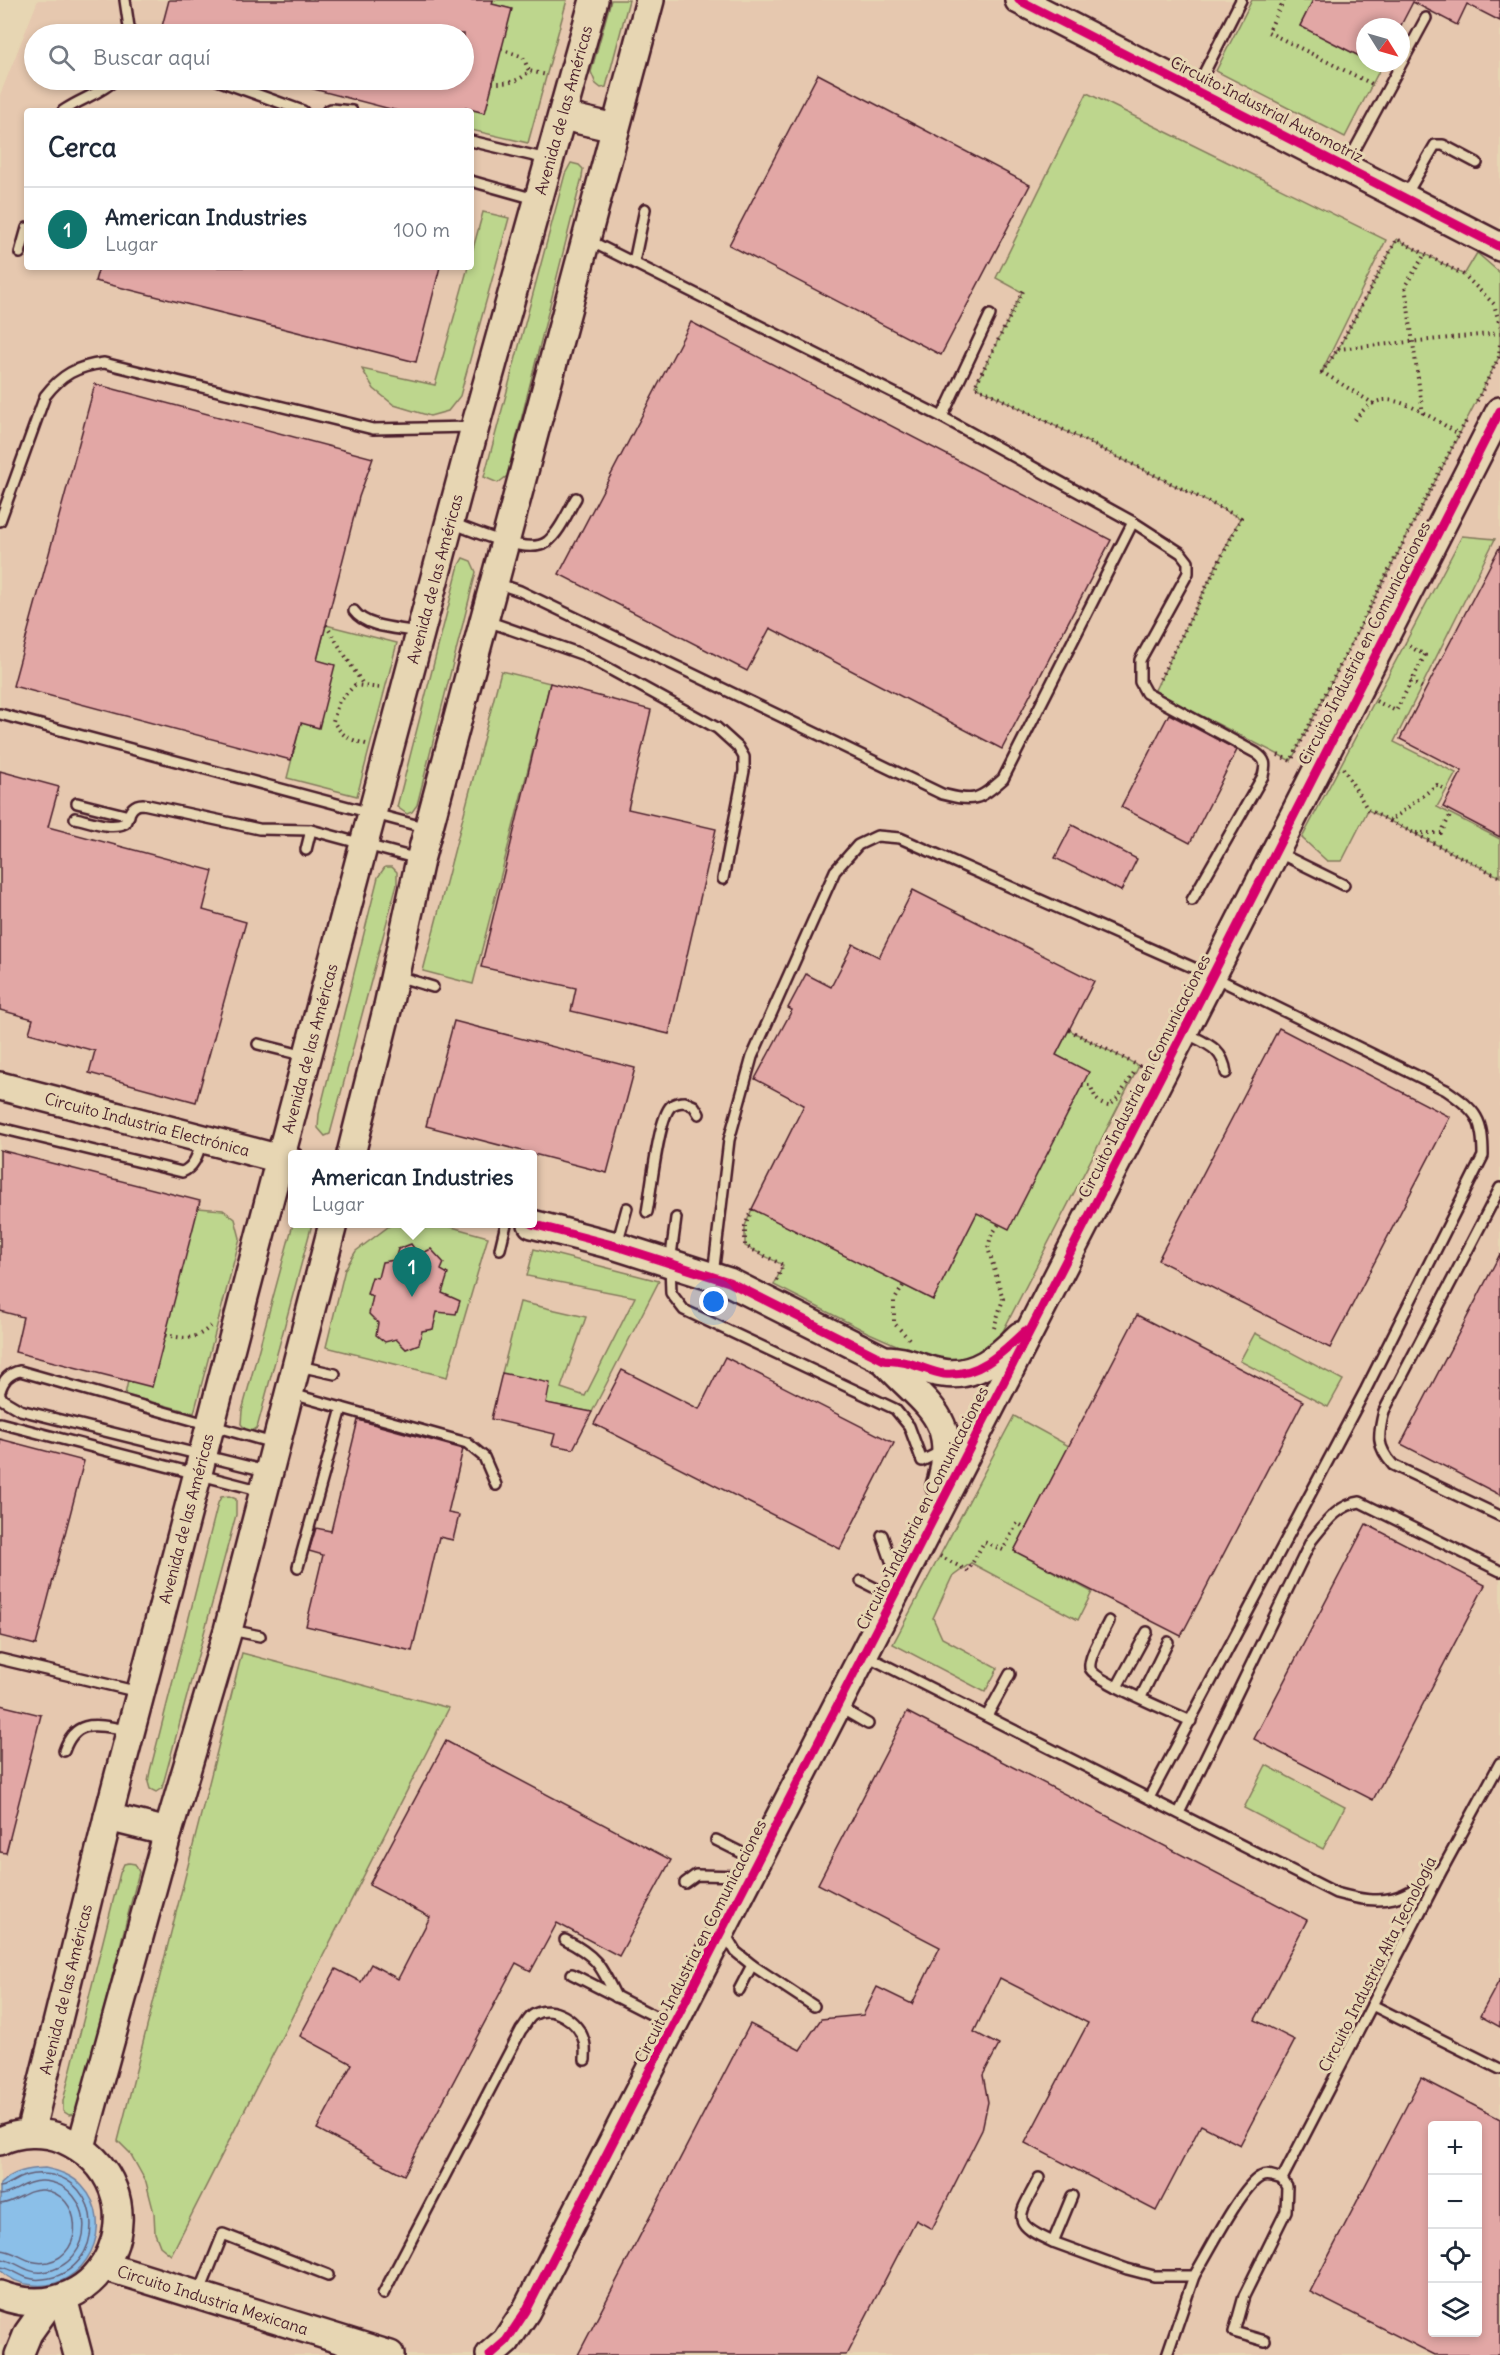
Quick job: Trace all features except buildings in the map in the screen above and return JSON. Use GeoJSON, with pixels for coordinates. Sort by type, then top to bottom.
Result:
{"type":"FeatureCollection","features":[{"type":"Feature","properties":{"kind":"main road","name":"Avenida de las Américas"},"geometry":{"type":"LineString","coordinates":[[288,1150],[308,1057],[364,844],[475,427],[594,0]]}},
{"type":"Feature","properties":{"kind":"main road"},"geometry":{"type":"LineString","coordinates":[[352,1150],[395,975],[420,860],[650,0]]}},
{"type":"Feature","properties":{"kind":"main road","name":"Circuito Industrial Automotriz"},"geometry":{"type":"LineString","coordinates":[[1022,0],[1500,247]]}},
{"type":"Feature","properties":{"kind":"main road"},"geometry":{"type":"LineString","coordinates":[[563,116],[615,128]]}},
{"type":"Feature","properties":{"kind":"main road","name":"Circuito Industria en Comunicaciones"},"geometry":{"type":"LineString","coordinates":[[490,2355],[506,2341],[526,2311],[1184,1032],[1275,850],[1487,408]]}},
{"type":"Feature","properties":{"kind":"main road","name":"Circuito Industria Electrónica"},"geometry":{"type":"LineString","coordinates":[[0,1086],[286,1161]]}},
{"type":"Feature","properties":{"kind":"main road","name":"Avenida de las Américas"},"geometry":{"type":"LineString","coordinates":[[30,2133],[108,1817],[210,1426],[286,1161]]}},
{"type":"Feature","properties":{"kind":"main road"},"geometry":{"type":"LineString","coordinates":[[537,1225],[616,1246],[729,1282],[884,1359],[932,1407],[942,1424],[947,1462],[927,1531]]}},
{"type":"Feature","properties":{"kind":"main road"},"geometry":{"type":"LineString","coordinates":[[81,2147],[168,1832],[228,1630],[332,1228]]}},
{"type":"Feature","properties":{"kind":"main road"},"geometry":{"type":"LineString","coordinates":[[884,1359],[907,1362],[945,1374],[967,1372],[983,1366],[1001,1354],[1034,1323]]}},
{"type":"Feature","properties":{"kind":"main road"},"geometry":{"type":"LineString","coordinates":[[108,1817],[168,1832]]}},
{"type":"Feature","properties":{"kind":"main road"},"geometry":{"type":"LineString","coordinates":[[0,2141],[30,2133],[56,2136],[81,2147],[101,2165],[114,2189],[119,2215],[116,2242],[104,2266],[89,2283],[57,2300],[28,2334],[20,2355]]}},
{"type":"Feature","properties":{"kind":"main road","name":"Circuito Industria Mexicana"},"geometry":{"type":"LineString","coordinates":[[104,2266],[390,2355]]}},
{"type":"Feature","properties":{"kind":"main road"},"geometry":{"type":"LineString","coordinates":[[0,2295],[18,2302],[57,2300]]}},
{"type":"Feature","properties":{"kind":"main road"},"geometry":{"type":"LineString","coordinates":[[57,2300],[78,2355]]}},
{"type":"Feature","properties":{"kind":"lane"},"geometry":{"type":"LineString","coordinates":[[125,0],[129,24]]}},
{"type":"Feature","properties":{"kind":"lane"},"geometry":{"type":"LineString","coordinates":[[1196,90],[1241,0]]}},
{"type":"Feature","properties":{"kind":"lane"},"geometry":{"type":"LineString","coordinates":[[1346,166],[1426,18]]}},
{"type":"Feature","properties":{"kind":"lane"},"geometry":{"type":"LineString","coordinates":[[67,108],[99,90]]}},
{"type":"Feature","properties":{"kind":"lane"},"geometry":{"type":"LineString","coordinates":[[245,90],[295,108]]}},
{"type":"Feature","properties":{"kind":"lane"},"geometry":{"type":"LineString","coordinates":[[474,142],[550,159]]}},
{"type":"Feature","properties":{"kind":"lane"},"geometry":{"type":"LineString","coordinates":[[1405,197],[1435,145],[1443,145],[1477,163]]}},
{"type":"Feature","properties":{"kind":"lane"},"geometry":{"type":"LineString","coordinates":[[474,182],[539,200]]}},
{"type":"Feature","properties":{"kind":"lane"},"geometry":{"type":"LineString","coordinates":[[634,262],[645,209]]}},
{"type":"Feature","properties":{"kind":"lane"},"geometry":{"type":"LineString","coordinates":[[20,253],[24,239]]}},
{"type":"Feature","properties":{"kind":"lane"},"geometry":{"type":"LineString","coordinates":[[587,239],[942,417],[1133,522],[1181,553],[1188,562],[1188,573],[1140,660],[1140,682],[1146,693],[1256,753],[1264,759],[1266,765],[1263,776],[1192,900]]}},
{"type":"Feature","properties":{"kind":"lane"},"geometry":{"type":"LineString","coordinates":[[942,417],[990,315]]}},
{"type":"Feature","properties":{"kind":"lane"},"geometry":{"type":"LineString","coordinates":[[0,521],[45,396],[57,380],[88,364],[104,363],[373,429],[475,427]]}},
{"type":"Feature","properties":{"kind":"lane"},"geometry":{"type":"LineString","coordinates":[[450,523],[504,542],[535,547],[548,542],[576,498]]}},
{"type":"Feature","properties":{"kind":"lane"},"geometry":{"type":"LineString","coordinates":[[494,582],[530,596],[942,794],[965,800],[984,796],[1003,779],[1133,522]]}},
{"type":"Feature","properties":{"kind":"lane"},"geometry":{"type":"LineString","coordinates":[[354,611],[358,616],[370,622],[421,632]]}},
{"type":"Feature","properties":{"kind":"lane"},"geometry":{"type":"LineString","coordinates":[[484,620],[584,655],[717,728],[738,747],[744,757],[744,771],[723,879]]}},
{"type":"Feature","properties":{"kind":"lane"},"geometry":{"type":"LineString","coordinates":[[0,714],[429,829]]}},
{"type":"Feature","properties":{"kind":"lane"},"geometry":{"type":"LineString","coordinates":[[77,803],[129,816]]}},
{"type":"Feature","properties":{"kind":"lane"},"geometry":{"type":"LineString","coordinates":[[75,818],[113,826],[125,823],[132,808],[136,804],[143,804],[259,829],[311,830],[420,860]]}},
{"type":"Feature","properties":{"kind":"lane"},"geometry":{"type":"LineString","coordinates":[[306,850],[311,830]]}},
{"type":"Feature","properties":{"kind":"lane"},"geometry":{"type":"LineString","coordinates":[[712,1277],[729,1140],[752,1057],[835,871],[858,845],[877,836],[900,838],[1212,976],[1455,1096],[1464,1102],[1477,1117],[1483,1132],[1483,1156],[1366,1389],[1149,1798]]}},
{"type":"Feature","properties":{"kind":"lane"},"geometry":{"type":"LineString","coordinates":[[1275,850],[1344,885]]}},
{"type":"Feature","properties":{"kind":"lane"},"geometry":{"type":"LineString","coordinates":[[395,975],[433,987]]}},
{"type":"Feature","properties":{"kind":"lane"},"geometry":{"type":"LineString","coordinates":[[1184,1032],[1216,1049],[1225,1060],[1226,1073]]}},
{"type":"Feature","properties":{"kind":"lane"},"geometry":{"type":"LineString","coordinates":[[258,1044],[308,1057]]}},
{"type":"Feature","properties":{"kind":"lane"},"geometry":{"type":"LineString","coordinates":[[647,1212],[666,1114],[671,1106],[685,1102],[694,1106],[699,1114]]}},
{"type":"Feature","properties":{"kind":"lane"},"geometry":{"type":"LineString","coordinates":[[0,1128],[182,1172],[188,1170],[194,1161],[203,1139]]}},
{"type":"Feature","properties":{"kind":"lane"},"geometry":{"type":"LineString","coordinates":[[1500,1188],[1384,1411],[1379,1429],[1383,1455],[1393,1465],[1500,1516]]}},
{"type":"Feature","properties":{"kind":"lane"},"geometry":{"type":"LineString","coordinates":[[616,1246],[627,1208]]}},
{"type":"Feature","properties":{"kind":"lane"},"geometry":{"type":"LineString","coordinates":[[676,1218],[670,1263],[671,1293],[675,1302],[684,1310],[864,1393],[895,1410],[909,1426],[922,1461],[947,1449]]}},
{"type":"Feature","properties":{"kind":"lane"},"geometry":{"type":"LineString","coordinates":[[500,1249],[505,1228]]}},
{"type":"Feature","properties":{"kind":"lane"},"geometry":{"type":"LineString","coordinates":[[296,1365],[335,1374]]}},
{"type":"Feature","properties":{"kind":"lane"},"geometry":{"type":"LineString","coordinates":[[266,1481],[200,1465],[20,1410],[3,1400],[0,1393],[6,1378],[20,1371],[276,1444]]}},
{"type":"Feature","properties":{"kind":"lane"},"geometry":{"type":"LineString","coordinates":[[289,1394],[467,1443],[484,1457],[496,1485]]}},
{"type":"Feature","properties":{"kind":"lane"},"geometry":{"type":"LineString","coordinates":[[298,1566],[342,1408]]}},
{"type":"Feature","properties":{"kind":"lane"},"geometry":{"type":"LineString","coordinates":[[0,1423],[266,1481]]}},
{"type":"Feature","properties":{"kind":"lane"},"geometry":{"type":"LineString","coordinates":[[1179,1813],[1311,1541],[1331,1516],[1347,1504],[1360,1502],[1500,1571]]}},
{"type":"Feature","properties":{"kind":"lane"},"geometry":{"type":"LineString","coordinates":[[861,1581],[896,1591],[882,1535]]}},
{"type":"Feature","properties":{"kind":"lane"},"geometry":{"type":"LineString","coordinates":[[1109,1621],[1091,1659],[1092,1673],[1191,1721]]}},
{"type":"Feature","properties":{"kind":"lane"},"geometry":{"type":"LineString","coordinates":[[228,1630],[260,1636]]}},
{"type":"Feature","properties":{"kind":"lane"},"geometry":{"type":"LineString","coordinates":[[1117,1687],[1147,1632]]}},
{"type":"Feature","properties":{"kind":"lane"},"geometry":{"type":"LineString","coordinates":[[1141,1697],[1168,1642]]}},
{"type":"Feature","properties":{"kind":"lane"},"geometry":{"type":"LineString","coordinates":[[864,1654],[1336,1893],[1360,1900],[1400,1897],[1418,1889],[1443,1868]]}},
{"type":"Feature","properties":{"kind":"lane"},"geometry":{"type":"LineString","coordinates":[[0,1659],[141,1693]]}},
{"type":"Feature","properties":{"kind":"lane"},"geometry":{"type":"LineString","coordinates":[[987,1716],[1010,1674]]}},
{"type":"Feature","properties":{"kind":"lane"},"geometry":{"type":"LineString","coordinates":[[837,1706],[868,1724]]}},
{"type":"Feature","properties":{"kind":"lane"},"geometry":{"type":"LineString","coordinates":[[64,1751],[72,1734],[89,1725],[131,1731]]}},
{"type":"Feature","properties":{"kind":"lane","name":"Circuito Industria Alta Tecnología"},"geometry":{"type":"LineString","coordinates":[[1282,2180],[1443,1868],[1500,1763]]}},
{"type":"Feature","properties":{"kind":"lane"},"geometry":{"type":"LineString","coordinates":[[716,1840],[755,1869]]}},
{"type":"Feature","properties":{"kind":"lane"},"geometry":{"type":"LineString","coordinates":[[685,1883],[696,1875],[755,1869]]}},
{"type":"Feature","properties":{"kind":"lane"},"geometry":{"type":"LineString","coordinates":[[723,1930],[736,1952],[814,2006]]}},
{"type":"Feature","properties":{"kind":"lane"},"geometry":{"type":"LineString","coordinates":[[565,1940],[583,1948],[595,1959],[616,1997]]}},
{"type":"Feature","properties":{"kind":"lane"},"geometry":{"type":"LineString","coordinates":[[739,1990],[752,1965]]}},
{"type":"Feature","properties":{"kind":"lane"},"geometry":{"type":"LineString","coordinates":[[572,1974],[674,2026]]}},
{"type":"Feature","properties":{"kind":"lane"},"geometry":{"type":"LineString","coordinates":[[1372,2005],[1500,2069]]}},
{"type":"Feature","properties":{"kind":"lane"},"geometry":{"type":"LineString","coordinates":[[383,2294],[521,2030],[532,2016],[547,2010],[561,2014],[576,2025],[584,2041],[585,2060]]}},
{"type":"Feature","properties":{"kind":"lane"},"geometry":{"type":"LineString","coordinates":[[1167,2355],[1194,2276],[1238,2202],[1259,2177],[1268,2175],[1282,2180],[1287,2187],[1286,2211],[1244,2296],[1234,2332],[1265,2341]]}},
{"type":"Feature","properties":{"kind":"lane"},"geometry":{"type":"LineString","coordinates":[[1039,2178],[1020,2214],[1022,2221],[1031,2232],[1127,2269],[1154,2276],[1194,2276]]}},
{"type":"Feature","properties":{"kind":"lane"},"geometry":{"type":"LineString","coordinates":[[1053,2242],[1072,2196]]}},
{"type":"Feature","properties":{"kind":"lane"},"geometry":{"type":"LineString","coordinates":[[198,2296],[223,2234],[328,2275]]}},
{"type":"Feature","properties":{"kind":"path"},"geometry":{"type":"LineString","coordinates":[[1284,0],[1268,32],[1372,84]]}},
{"type":"Feature","properties":{"kind":"path"},"geometry":{"type":"LineString","coordinates":[[501,49],[523,57],[529,71]]}},
{"type":"Feature","properties":{"kind":"path"},"geometry":{"type":"LineString","coordinates":[[529,71],[547,75]]}},
{"type":"Feature","properties":{"kind":"path"},"geometry":{"type":"LineString","coordinates":[[492,83],[511,83],[522,78],[529,71]]}},
{"type":"Feature","properties":{"kind":"path"},"geometry":{"type":"LineString","coordinates":[[1374,404],[1322,372],[1338,349],[1397,239],[1464,275],[1494,304],[1500,326]]}},
{"type":"Feature","properties":{"kind":"path"},"geometry":{"type":"LineString","coordinates":[[1423,414],[1405,286],[1425,254]]}},
{"type":"Feature","properties":{"kind":"path"},"geometry":{"type":"LineString","coordinates":[[1023,291],[975,386],[1241,518],[1154,692]]}},
{"type":"Feature","properties":{"kind":"path"},"geometry":{"type":"LineString","coordinates":[[1338,349],[1500,333]]}},
{"type":"Feature","properties":{"kind":"path"},"geometry":{"type":"LineString","coordinates":[[1487,408],[1500,344]]}},
{"type":"Feature","properties":{"kind":"path"},"geometry":{"type":"LineString","coordinates":[[1356,420],[1363,409],[1385,400],[1405,405],[1459,434]]}},
{"type":"Feature","properties":{"kind":"path"},"geometry":{"type":"LineString","coordinates":[[1270,751],[1291,761],[1469,415]]}},
{"type":"Feature","properties":{"kind":"path"},"geometry":{"type":"LineString","coordinates":[[326,626],[364,686]]}},
{"type":"Feature","properties":{"kind":"path"},"geometry":{"type":"LineString","coordinates":[[1375,700],[1396,711],[1425,655],[1405,644]]}},
{"type":"Feature","properties":{"kind":"path"},"geometry":{"type":"LineString","coordinates":[[1410,681],[1425,689]]}},
{"type":"Feature","properties":{"kind":"path"},"geometry":{"type":"LineString","coordinates":[[370,745],[351,740],[341,734],[333,721],[339,701],[355,685],[385,689]]}},
{"type":"Feature","properties":{"kind":"path"},"geometry":{"type":"LineString","coordinates":[[1341,765],[1368,810],[1500,877]]}},
{"type":"Feature","properties":{"kind":"path"},"geometry":{"type":"LineString","coordinates":[[1390,822],[1437,785],[1446,790]]}},
{"type":"Feature","properties":{"kind":"path"},"geometry":{"type":"LineString","coordinates":[[1413,833],[1441,833],[1451,814]]}},
{"type":"Feature","properties":{"kind":"path"},"geometry":{"type":"LineString","coordinates":[[1069,1030],[1138,1065]]}},
{"type":"Feature","properties":{"kind":"path"},"geometry":{"type":"LineString","coordinates":[[1082,1085],[1090,1085],[1095,1100],[1102,1105],[1109,1106],[1118,1098],[1138,1065]]}},
{"type":"Feature","properties":{"kind":"path"},"geometry":{"type":"LineString","coordinates":[[1117,1108],[1138,1065]]}},
{"type":"Feature","properties":{"kind":"path"},"geometry":{"type":"LineString","coordinates":[[752,1209],[745,1226],[745,1246],[783,1265],[774,1285]]}},
{"type":"Feature","properties":{"kind":"path"},"geometry":{"type":"LineString","coordinates":[[991,1333],[999,1317],[1003,1299],[987,1248],[999,1224]]}},
{"type":"Feature","properties":{"kind":"path"},"geometry":{"type":"LineString","coordinates":[[903,1286],[894,1301],[894,1323],[905,1336],[912,1340]]}},
{"type":"Feature","properties":{"kind":"path"},"geometry":{"type":"LineString","coordinates":[[165,1335],[186,1339],[199,1337],[219,1318]]}},
{"type":"Feature","properties":{"kind":"path"},"geometry":{"type":"LineString","coordinates":[[940,1556],[968,1571],[984,1542],[1003,1550],[1017,1523],[1026,1528]]}},
{"type":"Feature","properties":{"kind":"shaded area"},"geometry":{"type":"Polygon","coordinates":[[[38,0],[1500,0],[1500,2355],[36,2355],[0,2345],[0,95],[24,35],[24,90],[474,90],[474,24],[28,24],[38,0]]]}},
{"type":"Feature","properties":{"kind":"green space"},"geometry":{"type":"Polygon","coordinates":[[[493,0],[567,0],[528,143],[474,131],[474,108],[465,108],[511,9],[492,4],[493,0]]]}},
{"type":"Feature","properties":{"kind":"green space"},"geometry":{"type":"Polygon","coordinates":[[[611,0],[629,0],[606,87],[601,88],[596,84],[591,72],[611,0]]]}},
{"type":"Feature","properties":{"kind":"green space"},"geometry":{"type":"Polygon","coordinates":[[[1252,0],[1313,0],[1300,26],[1356,54],[1356,72],[1378,72],[1345,137],[1216,71],[1252,0]]]}},
{"type":"Feature","properties":{"kind":"green space"},"geometry":{"type":"Polygon","coordinates":[[[1087,93],[1386,240],[1320,375],[1338,349],[1397,239],[1464,275],[1477,253],[1500,273],[1500,355],[1291,761],[1154,692],[1240,518],[975,386],[1022,292],[996,278],[1087,93]]]}},
{"type":"Feature","properties":{"kind":"green space"},"geometry":{"type":"Polygon","coordinates":[[[571,163],[583,169],[582,177],[507,476],[498,483],[484,477],[565,174],[571,163]]]}},
{"type":"Feature","properties":{"kind":"green space"},"geometry":{"type":"Polygon","coordinates":[[[483,212],[509,218],[460,396],[448,411],[430,416],[394,405],[374,389],[362,369],[435,385],[467,270],[474,270],[474,245],[483,212]]]}},
{"type":"Feature","properties":{"kind":"green space"},"geometry":{"type":"Polygon","coordinates":[[[1462,536],[1495,539],[1394,742],[1456,773],[1437,807],[1500,839],[1500,877],[1368,810],[1342,861],[1327,861],[1302,838],[1462,536]]]}},
{"type":"Feature","properties":{"kind":"green space"},"geometry":{"type":"Polygon","coordinates":[[[463,558],[471,561],[476,572],[417,805],[412,812],[407,814],[397,807],[459,565],[463,558]]]}},
{"type":"Feature","properties":{"kind":"green space"},"geometry":{"type":"Polygon","coordinates":[[[326,625],[397,643],[357,796],[287,778],[326,625]]]}},
{"type":"Feature","properties":{"kind":"green space"},"geometry":{"type":"Polygon","coordinates":[[[501,671],[550,683],[473,984],[423,971],[501,671]]]}},
{"type":"Feature","properties":{"kind":"green space"},"geometry":{"type":"Polygon","coordinates":[[[385,867],[392,867],[397,872],[397,884],[330,1134],[325,1136],[318,1128],[319,1114],[378,877],[385,867]]]}},
{"type":"Feature","properties":{"kind":"green space"},"geometry":{"type":"Polygon","coordinates":[[[1069,1030],[1139,1066],[1002,1333],[989,1347],[970,1360],[947,1363],[928,1359],[867,1332],[774,1285],[783,1265],[745,1246],[745,1226],[752,1209],[933,1300],[977,1213],[1088,1072],[1056,1055],[1069,1030]]]}},
{"type":"Feature","properties":{"kind":"green space"},"geometry":{"type":"Polygon","coordinates":[[[198,1208],[223,1210],[235,1219],[240,1238],[194,1413],[125,1395],[128,1381],[198,1208]]]}},
{"type":"Feature","properties":{"kind":"green space"},"geometry":{"type":"Polygon","coordinates":[[[292,1228],[311,1228],[257,1428],[247,1431],[241,1424],[242,1411],[292,1228]]]}},
{"type":"Feature","properties":{"kind":"green space"},"geometry":{"type":"Polygon","coordinates":[[[387,1228],[455,1228],[488,1237],[447,1377],[326,1347],[345,1269],[356,1251],[387,1228]]]}},
{"type":"Feature","properties":{"kind":"green space"},"geometry":{"type":"Polygon","coordinates":[[[534,1249],[659,1281],[592,1412],[546,1403],[502,1373],[520,1302],[586,1317],[561,1388],[585,1396],[635,1297],[527,1276],[534,1249]]]}},
{"type":"Feature","properties":{"kind":"green space"},"geometry":{"type":"Polygon","coordinates":[[[1255,1333],[1343,1380],[1328,1407],[1240,1361],[1255,1333]]]}},
{"type":"Feature","properties":{"kind":"green space"},"geometry":{"type":"Polygon","coordinates":[[[1014,1416],[1069,1446],[1014,1551],[1092,1592],[1078,1620],[971,1563],[952,1577],[933,1618],[942,1638],[998,1668],[985,1692],[893,1644],[1014,1416]]]}},
{"type":"Feature","properties":{"kind":"green space"},"geometry":{"type":"Polygon","coordinates":[[[229,1496],[236,1499],[236,1515],[162,1788],[156,1792],[150,1789],[148,1782],[150,1771],[218,1503],[221,1497],[229,1496]]]}},
{"type":"Feature","properties":{"kind":"green space"},"geometry":{"type":"Polygon","coordinates":[[[242,1653],[449,1708],[171,2255],[160,2246],[155,2233],[154,2213],[146,2182],[130,2153],[118,2141],[242,1653]]]}},
{"type":"Feature","properties":{"kind":"green space"},"geometry":{"type":"Polygon","coordinates":[[[1266,1765],[1345,1807],[1323,1849],[1244,1808],[1266,1765]]]}},
{"type":"Feature","properties":{"kind":"green space"},"geometry":{"type":"Polygon","coordinates":[[[124,1864],[135,1864],[139,1872],[79,2106],[74,2114],[69,2115],[63,2111],[63,2101],[120,1873],[124,1864]]]}},
{"type":"Feature","properties":{"kind":"water"},"geometry":{"type":"Polygon","coordinates":[[[45,2168],[65,2174],[82,2186],[92,2201],[97,2218],[96,2236],[91,2252],[81,2266],[68,2277],[52,2284],[24,2284],[0,2270],[0,2184],[10,2176],[21,2172],[45,2168]]]}},
{"type":"Feature","properties":{"kind":"cycle path"},"geometry":{"type":"LineString","coordinates":[[1019,0],[1500,247]]}},
{"type":"Feature","properties":{"kind":"cycle path"},"geometry":{"type":"LineString","coordinates":[[490,2355],[506,2341],[526,2311],[1500,411]]}},
{"type":"Feature","properties":{"kind":"cycle path"},"geometry":{"type":"LineString","coordinates":[[537,1225],[616,1246],[729,1282],[884,1360],[904,1362],[939,1373],[956,1374],[979,1368],[1025,1331]]}},
{"type":"Feature","properties":{"kind":"place","name":"American Industries"},"geometry":{"type":"Point","coordinates":[412,1297]}}]}
